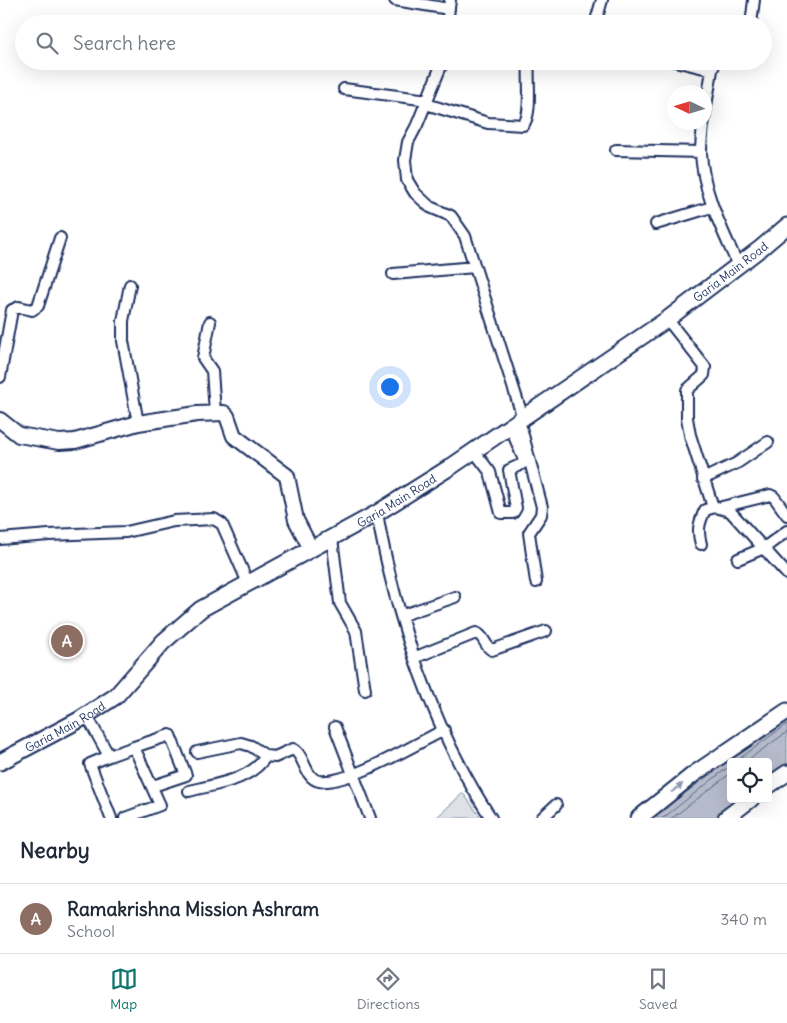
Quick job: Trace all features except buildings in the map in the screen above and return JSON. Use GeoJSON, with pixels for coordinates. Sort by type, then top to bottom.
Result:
{"type":"FeatureCollection","features":[{"type":"Feature","properties":{"kind":"main road","name":"Garia Main Road"},"geometry":{"type":"LineString","coordinates":[[0,762],[87,716],[116,696],[163,642],[201,609],[377,513],[474,451],[667,319],[787,226]]}},
{"type":"Feature","properties":{"kind":"main road"},"geometry":{"type":"LineString","coordinates":[[639,818],[694,774],[787,711]]}},
{"type":"Feature","properties":{"kind":"main road"},"geometry":{"type":"LineString","coordinates":[[772,783],[787,773]]}},
{"type":"Feature","properties":{"kind":"main road"},"geometry":{"type":"LineString","coordinates":[[726,818],[746,803]]}},
{"type":"Feature","properties":{"kind":"street"},"geometry":{"type":"LineString","coordinates":[[396,0],[450,4]]}},
{"type":"Feature","properties":{"kind":"street"},"geometry":{"type":"LineString","coordinates":[[598,15],[602,0]]}},
{"type":"Feature","properties":{"kind":"street"},"geometry":{"type":"LineString","coordinates":[[752,15],[754,0]]}},
{"type":"Feature","properties":{"kind":"street"},"geometry":{"type":"LineString","coordinates":[[439,70],[408,142],[405,160],[407,180],[415,193],[430,207],[451,216],[458,223],[474,267],[542,507],[541,515],[529,534],[536,582]]}},
{"type":"Feature","properties":{"kind":"street"},"geometry":{"type":"LineString","coordinates":[[344,89],[427,102],[488,123],[523,125],[529,114],[528,70]]}},
{"type":"Feature","properties":{"kind":"street"},"geometry":{"type":"LineString","coordinates":[[713,70],[701,152],[706,186],[712,207],[738,265]]}},
{"type":"Feature","properties":{"kind":"street"},"geometry":{"type":"LineString","coordinates":[[616,150],[701,152]]}},
{"type":"Feature","properties":{"kind":"street"},"geometry":{"type":"LineString","coordinates":[[656,224],[712,207]]}},
{"type":"Feature","properties":{"kind":"street"},"geometry":{"type":"LineString","coordinates":[[0,376],[12,310],[19,307],[32,310],[38,306],[60,238]]}},
{"type":"Feature","properties":{"kind":"street"},"geometry":{"type":"LineString","coordinates":[[393,274],[474,267]]}},
{"type":"Feature","properties":{"kind":"street"},"geometry":{"type":"LineString","coordinates":[[130,285],[123,320],[123,341],[138,423]]}},
{"type":"Feature","properties":{"kind":"street"},"geometry":{"type":"LineString","coordinates":[[667,319],[705,367],[704,374],[689,386],[686,395],[688,426],[703,479],[716,508]]}},
{"type":"Feature","properties":{"kind":"street"},"geometry":{"type":"LineString","coordinates":[[210,322],[203,358],[212,371],[215,412]]}},
{"type":"Feature","properties":{"kind":"street"},"geometry":{"type":"LineString","coordinates":[[0,420],[19,435],[59,442],[75,441],[138,423],[215,412],[224,413],[227,416],[234,436],[287,476],[296,520],[311,549]]}},
{"type":"Feature","properties":{"kind":"street"},"geometry":{"type":"LineString","coordinates":[[474,451],[490,472],[500,513],[513,513],[516,508],[509,470],[522,464],[524,460],[517,422]]}},
{"type":"Feature","properties":{"kind":"street"},"geometry":{"type":"LineString","coordinates":[[703,479],[737,463],[768,442]]}},
{"type":"Feature","properties":{"kind":"street"},"geometry":{"type":"LineString","coordinates":[[701,544],[697,532],[706,510],[770,495],[774,497],[787,514]]}},
{"type":"Feature","properties":{"kind":"street"},"geometry":{"type":"LineString","coordinates":[[716,508],[730,511],[787,574]]}},
{"type":"Feature","properties":{"kind":"street"},"geometry":{"type":"LineString","coordinates":[[377,513],[382,542],[402,615],[430,701],[470,785],[490,818]]}},
{"type":"Feature","properties":{"kind":"street"},"geometry":{"type":"LineString","coordinates":[[0,539],[49,535],[106,534],[174,521],[214,519],[222,524],[248,583]]}},
{"type":"Feature","properties":{"kind":"street"},"geometry":{"type":"LineString","coordinates":[[738,559],[764,548],[787,531]]}},
{"type":"Feature","properties":{"kind":"street"},"geometry":{"type":"LineString","coordinates":[[332,538],[340,603],[356,631],[365,690]]}},
{"type":"Feature","properties":{"kind":"street"},"geometry":{"type":"LineString","coordinates":[[402,615],[455,598]]}},
{"type":"Feature","properties":{"kind":"street"},"geometry":{"type":"LineString","coordinates":[[416,657],[476,633],[482,636],[487,648],[492,650],[546,631]]}},
{"type":"Feature","properties":{"kind":"street"},"geometry":{"type":"LineString","coordinates":[[87,716],[109,756]]}},
{"type":"Feature","properties":{"kind":"street"},"geometry":{"type":"LineString","coordinates":[[335,727],[370,818]]}},
{"type":"Feature","properties":{"kind":"street"},"geometry":{"type":"LineString","coordinates":[[197,752],[241,743],[251,746],[266,756],[275,756],[293,749],[299,752],[311,777],[319,781],[354,776],[444,730]]}},
{"type":"Feature","properties":{"kind":"street"},"geometry":{"type":"LineString","coordinates":[[111,818],[90,764],[169,735],[172,736],[186,775],[153,786]]}},
{"type":"Feature","properties":{"kind":"street"},"geometry":{"type":"LineString","coordinates":[[125,818],[160,806],[153,786],[134,747]]}},
{"type":"Feature","properties":{"kind":"street"},"geometry":{"type":"LineString","coordinates":[[189,791],[244,776],[261,765],[266,756]]}},
{"type":"Feature","properties":{"kind":"street"},"geometry":{"type":"LineString","coordinates":[[542,818],[556,805]]}},
{"type":"Feature","properties":{"kind":"shaded area"},"geometry":{"type":"Polygon","coordinates":[[[463,793],[481,818],[436,818],[463,793]]]}},
{"type":"Feature","properties":{"kind":"water"},"geometry":{"type":"Polygon","coordinates":[[[787,718],[787,768],[772,778],[772,758],[733,758],[787,718]]]}},
{"type":"Feature","properties":{"kind":"water"},"geometry":{"type":"Polygon","coordinates":[[[727,762],[727,803],[737,803],[719,818],[656,818],[673,802],[727,762]]]}},
{"type":"Feature","properties":{"kind":"place","name":"Ramakrishna Mission Ashram"},"geometry":{"type":"Point","coordinates":[67,641]}}]}
